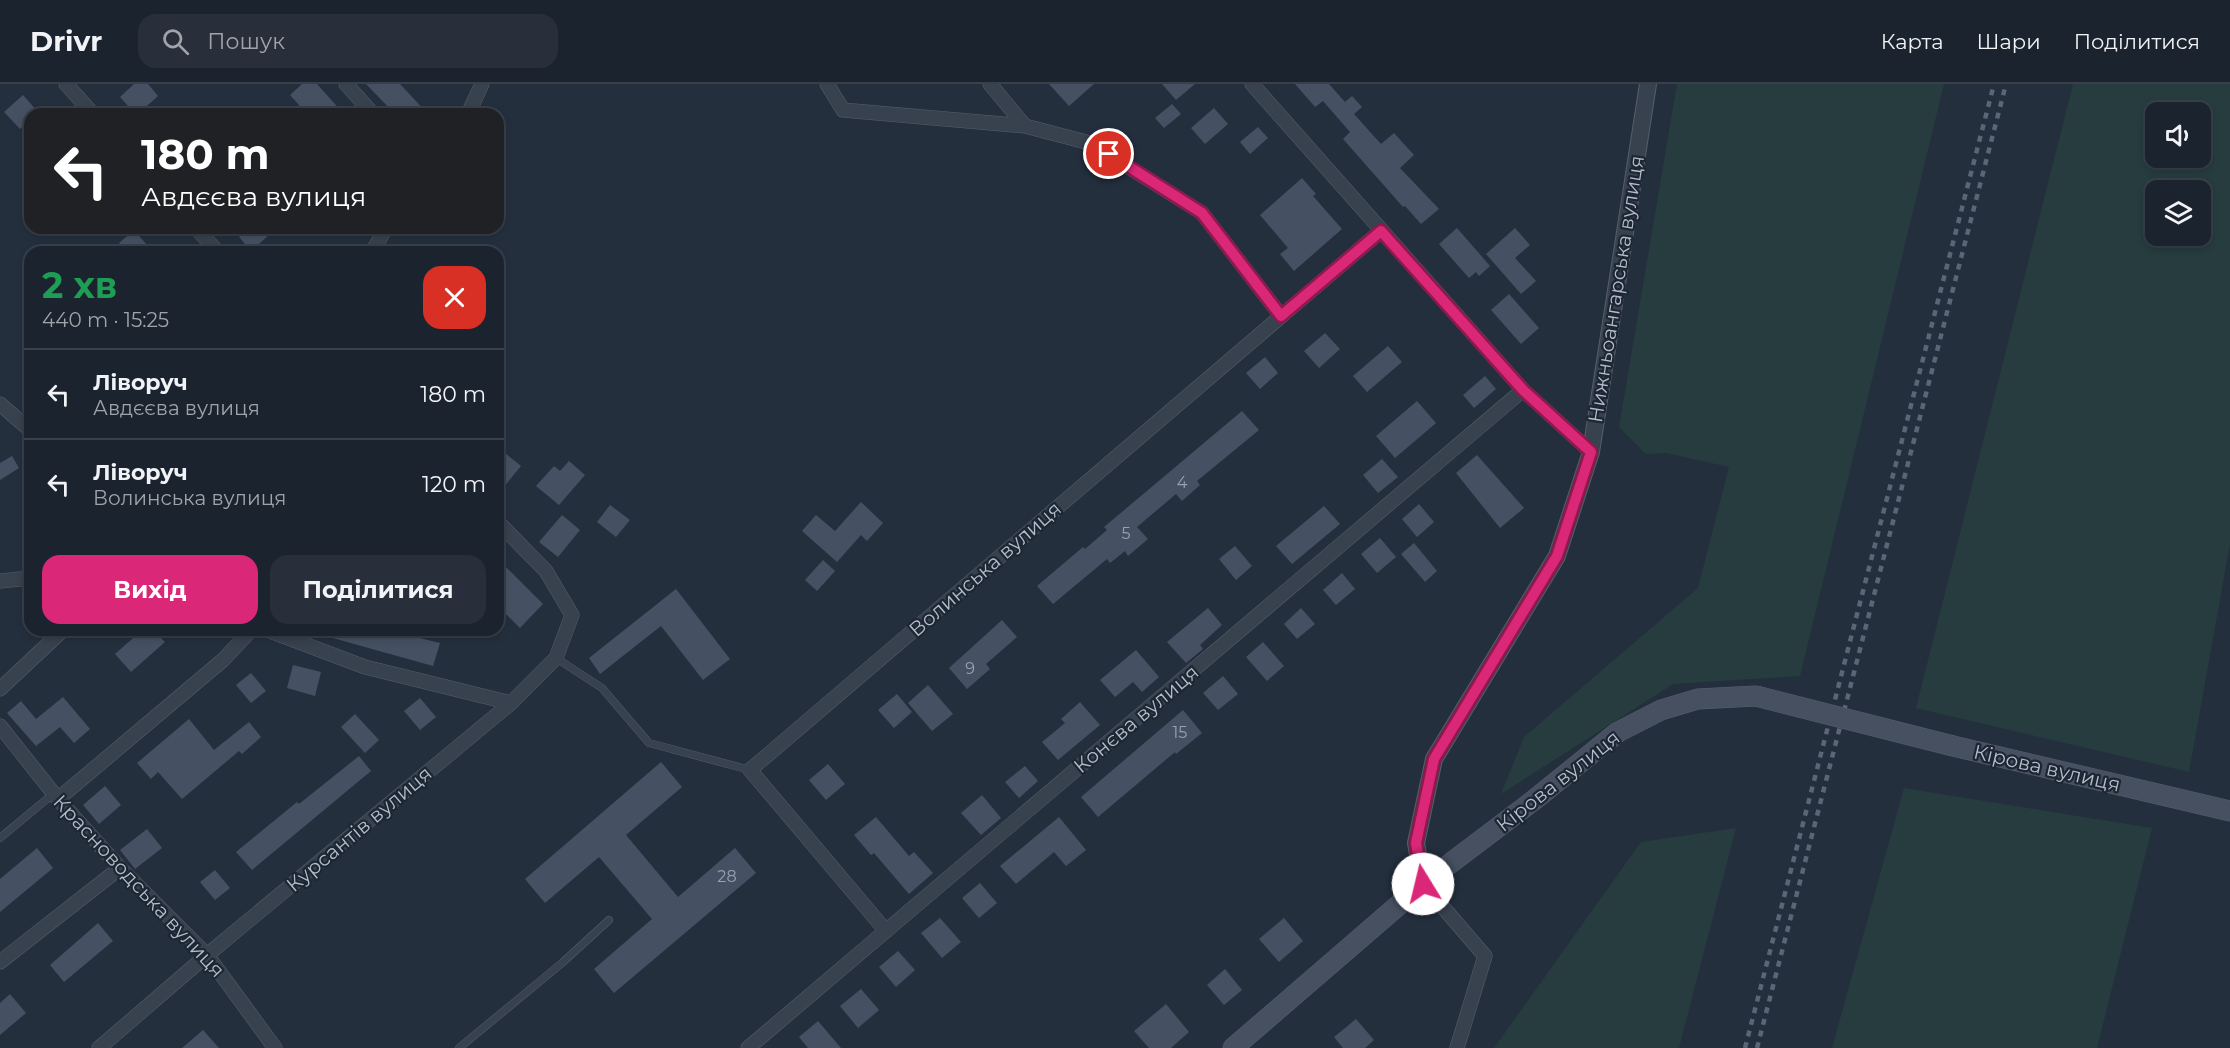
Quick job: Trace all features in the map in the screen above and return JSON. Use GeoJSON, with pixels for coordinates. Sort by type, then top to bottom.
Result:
{"type":"FeatureCollection","features":[{"type":"Feature","properties":{"kind":"main road","name":"Кірова вулиця"},"geometry":{"type":"LineString","coordinates":[[1233,1048],[1423,884],[1534,800],[1618,732],[1661,710],[1698,699],[1756,696],[1953,746],[2230,811]]}},
{"type":"Feature","properties":{"kind":"street"},"geometry":{"type":"LineString","coordinates":[[66,84],[88,108]]}},
{"type":"Feature","properties":{"kind":"street"},"geometry":{"type":"LineString","coordinates":[[346,84],[368,108]]}},
{"type":"Feature","properties":{"kind":"street"},"geometry":{"type":"LineString","coordinates":[[471,108],[482,84]]}},
{"type":"Feature","properties":{"kind":"street"},"geometry":{"type":"LineString","coordinates":[[827,84],[843,110],[1025,126],[1090,143],[1202,213],[1281,316]]}},
{"type":"Feature","properties":{"kind":"street"},"geometry":{"type":"LineString","coordinates":[[990,84],[1025,126]]}},
{"type":"Feature","properties":{"kind":"street"},"geometry":{"type":"LineString","coordinates":[[1252,84],[1523,390],[1591,452]]}},
{"type":"Feature","properties":{"kind":"street","name":"Нижньоангарська вулиця"},"geometry":{"type":"LineString","coordinates":[[1423,884],[1416,843],[1434,759],[1557,556],[1591,452],[1648,84]]}},
{"type":"Feature","properties":{"kind":"street","name":"Волинська вулиця"},"geometry":{"type":"LineString","coordinates":[[750,770],[1381,231]]}},
{"type":"Feature","properties":{"kind":"street"},"geometry":{"type":"LineString","coordinates":[[202,234],[212,246]]}},
{"type":"Feature","properties":{"kind":"street","name":"Конєва вулиця"},"geometry":{"type":"LineString","coordinates":[[748,1048],[1523,390]]}},
{"type":"Feature","properties":{"kind":"street"},"geometry":{"type":"LineString","coordinates":[[0,404],[24,425]]}},
{"type":"Feature","properties":{"kind":"street","name":"Курсантів вулиця"},"geometry":{"type":"LineString","coordinates":[[99,1048],[207,955],[511,703],[556,658],[572,615],[546,571],[504,528]]}},
{"type":"Feature","properties":{"kind":"street"},"geometry":{"type":"LineString","coordinates":[[0,581],[24,579]]}},
{"type":"Feature","properties":{"kind":"street"},"geometry":{"type":"LineString","coordinates":[[0,689],[57,636]]}},
{"type":"Feature","properties":{"kind":"street"},"geometry":{"type":"LineString","coordinates":[[55,796],[223,660],[245,636]]}},
{"type":"Feature","properties":{"kind":"street"},"geometry":{"type":"LineString","coordinates":[[283,636],[365,667],[511,703]]}},
{"type":"Feature","properties":{"kind":"street","name":"Красноводська вулиця"},"geometry":{"type":"LineString","coordinates":[[0,726],[55,796],[120,868],[207,955],[275,1048]]}},
{"type":"Feature","properties":{"kind":"street"},"geometry":{"type":"LineString","coordinates":[[750,770],[886,931]]}},
{"type":"Feature","properties":{"kind":"street"},"geometry":{"type":"LineString","coordinates":[[0,962],[120,868]]}},
{"type":"Feature","properties":{"kind":"street"},"geometry":{"type":"LineString","coordinates":[[1423,884],[1485,956],[1457,1048]]}},
{"type":"Feature","properties":{"kind":"lane"},"geometry":{"type":"LineString","coordinates":[[556,658],[602,688],[649,743],[750,770]]}},
{"type":"Feature","properties":{"kind":"lane"},"geometry":{"type":"LineString","coordinates":[[0,838],[55,796]]}},
{"type":"Feature","properties":{"kind":"lane"},"geometry":{"type":"LineString","coordinates":[[459,1048],[562,963],[609,920]]}},
{"type":"Feature","properties":{"kind":"green space"},"geometry":{"type":"Polygon","coordinates":[[[1677,84],[1944,84],[1800,676],[1673,684],[1501,794],[1524,737],[1698,588],[1729,467],[1666,453],[1646,454],[1619,427],[1677,84]]]}},
{"type":"Feature","properties":{"kind":"green space"},"geometry":{"type":"Polygon","coordinates":[[[2073,84],[2230,84],[2230,544],[2189,772],[1916,708],[2073,84]]]}},
{"type":"Feature","properties":{"kind":"green space"},"geometry":{"type":"Polygon","coordinates":[[[1904,788],[2152,828],[2097,1048],[1832,1048],[1904,788]]]}},
{"type":"Feature","properties":{"kind":"green space"},"geometry":{"type":"Polygon","coordinates":[[[1736,828],[1679,1048],[1494,1048],[1641,842],[1736,828]]]}},
{"type":"Feature","properties":{"kind":"building"},"geometry":{"type":"Polygon","coordinates":[[[134,84],[148,84],[158,96],[145,108],[130,108],[120,97],[134,84]]]}},
{"type":"Feature","properties":{"kind":"building"},"geometry":{"type":"Polygon","coordinates":[[[302,84],[317,84],[339,108],[302,108],[290,95],[302,84]]]}},
{"type":"Feature","properties":{"kind":"building"},"geometry":{"type":"Polygon","coordinates":[[[366,84],[400,84],[422,108],[389,108],[366,84]]]}},
{"type":"Feature","properties":{"kind":"building"},"geometry":{"type":"Polygon","coordinates":[[[1049,84],[1094,84],[1069,106],[1049,84]]]}},
{"type":"Feature","properties":{"kind":"building"},"geometry":{"type":"Polygon","coordinates":[[[1162,84],[1195,84],[1176,100],[1162,84]]]}},
{"type":"Feature","properties":{"kind":"building"},"geometry":{"type":"Polygon","coordinates":[[[1295,84],[1329,84],[1345,102],[1352,96],[1362,107],[1354,114],[1381,144],[1394,133],[1414,155],[1400,168],[1439,209],[1421,224],[1343,139],[1350,132],[1323,101],[1315,107],[1295,84]]]}},
{"type":"Feature","properties":{"kind":"building"},"geometry":{"type":"Polygon","coordinates":[[[23,95],[34,108],[24,108],[24,125],[20,129],[4,112],[23,95]]]}},
{"type":"Feature","properties":{"kind":"building"},"geometry":{"type":"Polygon","coordinates":[[[1172,104],[1181,114],[1164,128],[1155,118],[1172,104]]]}},
{"type":"Feature","properties":{"kind":"building"},"geometry":{"type":"Polygon","coordinates":[[[1214,108],[1228,124],[1205,144],[1191,128],[1214,108]]]}},
{"type":"Feature","properties":{"kind":"building"},"geometry":{"type":"Polygon","coordinates":[[[1258,127],[1268,138],[1250,154],[1240,142],[1258,127]]]}},
{"type":"Feature","properties":{"kind":"building"},"geometry":{"type":"Polygon","coordinates":[[[1302,178],[1316,194],[1313,196],[1342,229],[1294,271],[1280,254],[1288,248],[1260,215],[1302,178]]]}},
{"type":"Feature","properties":{"kind":"building"},"geometry":{"type":"Polygon","coordinates":[[[1457,228],[1490,266],[1479,276],[1476,272],[1469,278],[1439,244],[1457,228]]]}},
{"type":"Feature","properties":{"kind":"building"},"geometry":{"type":"Polygon","coordinates":[[[1515,228],[1530,245],[1515,258],[1536,281],[1521,294],[1486,254],[1515,228]]]}},
{"type":"Feature","properties":{"kind":"building"},"geometry":{"type":"Polygon","coordinates":[[[129,234],[137,234],[148,246],[122,246],[119,243],[129,234]]]}},
{"type":"Feature","properties":{"kind":"building"},"geometry":{"type":"Polygon","coordinates":[[[242,234],[270,234],[257,246],[247,246],[239,237],[242,234]]]}},
{"type":"Feature","properties":{"kind":"building"},"geometry":{"type":"Polygon","coordinates":[[[1509,294],[1539,328],[1521,344],[1491,310],[1509,294]]]}},
{"type":"Feature","properties":{"kind":"building"},"geometry":{"type":"Polygon","coordinates":[[[1325,333],[1340,349],[1319,368],[1304,351],[1325,333]]]}},
{"type":"Feature","properties":{"kind":"building"},"geometry":{"type":"Polygon","coordinates":[[[1388,346],[1402,362],[1367,392],[1353,376],[1388,346]]]}},
{"type":"Feature","properties":{"kind":"building"},"geometry":{"type":"Polygon","coordinates":[[[1265,357],[1278,373],[1260,389],[1246,373],[1265,357]]]}},
{"type":"Feature","properties":{"kind":"building"},"geometry":{"type":"Polygon","coordinates":[[[1485,376],[1496,389],[1474,408],[1463,395],[1485,376]]]}},
{"type":"Feature","properties":{"kind":"building"},"geometry":{"type":"Polygon","coordinates":[[[1417,401],[1436,423],[1395,458],[1376,436],[1417,401]]]}},
{"type":"Feature","properties":{"kind":"building"},"geometry":{"type":"Polygon","coordinates":[[[1242,411],[1259,430],[1197,481],[1200,485],[1182,501],[1176,494],[1137,527],[1148,539],[1128,556],[1125,551],[1110,563],[1107,559],[1053,604],[1037,586],[1083,547],[1085,549],[1107,530],[1104,527],[1242,411]]]}},
{"type":"Feature","properties":{"kind":"building"},"geometry":{"type":"Polygon","coordinates":[[[504,454],[521,466],[504,487],[504,454]]]}},
{"type":"Feature","properties":{"kind":"building"},"geometry":{"type":"Polygon","coordinates":[[[1477,455],[1524,508],[1500,528],[1456,473],[1477,455]]]}},
{"type":"Feature","properties":{"kind":"building"},"geometry":{"type":"Polygon","coordinates":[[[12,456],[19,468],[0,480],[0,463],[12,456]]]}},
{"type":"Feature","properties":{"kind":"building"},"geometry":{"type":"Polygon","coordinates":[[[1382,459],[1398,477],[1378,493],[1363,475],[1382,459]]]}},
{"type":"Feature","properties":{"kind":"building"},"geometry":{"type":"Polygon","coordinates":[[[569,461],[585,475],[559,505],[536,486],[554,466],[560,471],[569,461]]]}},
{"type":"Feature","properties":{"kind":"building"},"geometry":{"type":"Polygon","coordinates":[[[861,502],[883,523],[867,541],[861,535],[837,562],[802,531],[816,515],[835,531],[861,502]]]}},
{"type":"Feature","properties":{"kind":"building"},"geometry":{"type":"Polygon","coordinates":[[[1419,504],[1434,522],[1417,537],[1402,519],[1419,504]]]}},
{"type":"Feature","properties":{"kind":"building"},"geometry":{"type":"Polygon","coordinates":[[[610,505],[630,520],[616,537],[597,522],[610,505]]]}},
{"type":"Feature","properties":{"kind":"building"},"geometry":{"type":"Polygon","coordinates":[[[1324,506],[1340,524],[1292,564],[1276,546],[1324,506]]]}},
{"type":"Feature","properties":{"kind":"building"},"geometry":{"type":"Polygon","coordinates":[[[562,515],[580,530],[558,557],[539,542],[562,515]]]}},
{"type":"Feature","properties":{"kind":"building"},"geometry":{"type":"Polygon","coordinates":[[[1380,538],[1396,557],[1377,573],[1361,554],[1380,538]]]}},
{"type":"Feature","properties":{"kind":"building"},"geometry":{"type":"Polygon","coordinates":[[[1414,543],[1437,571],[1425,582],[1401,554],[1414,543]]]}},
{"type":"Feature","properties":{"kind":"building"},"geometry":{"type":"Polygon","coordinates":[[[1235,546],[1252,566],[1236,580],[1219,559],[1235,546]]]}},
{"type":"Feature","properties":{"kind":"building"},"geometry":{"type":"Polygon","coordinates":[[[823,560],[835,571],[817,591],[805,580],[823,560]]]}},
{"type":"Feature","properties":{"kind":"building"},"geometry":{"type":"Polygon","coordinates":[[[504,565],[543,604],[520,628],[504,612],[504,565]]]}},
{"type":"Feature","properties":{"kind":"building"},"geometry":{"type":"Polygon","coordinates":[[[1342,573],[1355,589],[1336,605],[1323,590],[1342,573]]]}},
{"type":"Feature","properties":{"kind":"building"},"geometry":{"type":"Polygon","coordinates":[[[676,589],[730,659],[703,680],[661,626],[600,674],[589,658],[676,589]]]}},
{"type":"Feature","properties":{"kind":"building"},"geometry":{"type":"Polygon","coordinates":[[[1208,608],[1222,625],[1200,645],[1203,649],[1186,663],[1167,642],[1208,608]]]}},
{"type":"Feature","properties":{"kind":"building"},"geometry":{"type":"Polygon","coordinates":[[[1301,608],[1315,624],[1297,639],[1284,624],[1301,608]]]}},
{"type":"Feature","properties":{"kind":"building"},"geometry":{"type":"Polygon","coordinates":[[[1002,620],[1017,637],[986,664],[990,669],[967,689],[949,668],[1002,620]]]}},
{"type":"Feature","properties":{"kind":"building"},"geometry":{"type":"Polygon","coordinates":[[[135,636],[159,636],[165,642],[131,672],[115,654],[135,636]]]}},
{"type":"Feature","properties":{"kind":"building"},"geometry":{"type":"Polygon","coordinates":[[[326,636],[412,636],[440,643],[433,666],[326,636]]]}},
{"type":"Feature","properties":{"kind":"building"},"geometry":{"type":"Polygon","coordinates":[[[1263,642],[1284,666],[1267,681],[1246,657],[1263,642]]]}},
{"type":"Feature","properties":{"kind":"building"},"geometry":{"type":"Polygon","coordinates":[[[1136,650],[1159,677],[1142,692],[1133,682],[1115,697],[1100,680],[1136,650]]]}},
{"type":"Feature","properties":{"kind":"building"},"geometry":{"type":"Polygon","coordinates":[[[293,665],[321,672],[315,696],[287,688],[293,665]]]}},
{"type":"Feature","properties":{"kind":"building"},"geometry":{"type":"Polygon","coordinates":[[[251,673],[266,691],[251,703],[236,685],[251,673]]]}},
{"type":"Feature","properties":{"kind":"building"},"geometry":{"type":"Polygon","coordinates":[[[1223,676],[1238,694],[1218,710],[1203,693],[1223,676]]]}},
{"type":"Feature","properties":{"kind":"building"},"geometry":{"type":"Polygon","coordinates":[[[928,685],[953,714],[932,731],[908,703],[928,685]]]}},
{"type":"Feature","properties":{"kind":"building"},"geometry":{"type":"Polygon","coordinates":[[[897,694],[912,712],[894,728],[878,710],[897,694]]]}},
{"type":"Feature","properties":{"kind":"building"},"geometry":{"type":"Polygon","coordinates":[[[63,697],[90,729],[74,743],[60,727],[36,746],[7,713],[21,701],[36,719],[63,697]]]}},
{"type":"Feature","properties":{"kind":"building"},"geometry":{"type":"Polygon","coordinates":[[[420,698],[436,717],[420,730],[404,711],[420,698]]]}},
{"type":"Feature","properties":{"kind":"building"},"geometry":{"type":"Polygon","coordinates":[[[1080,702],[1100,725],[1058,760],[1042,742],[1065,723],[1061,719],[1080,702]]]}},
{"type":"Feature","properties":{"kind":"building"},"geometry":{"type":"Polygon","coordinates":[[[1183,710],[1202,733],[1176,754],[1175,752],[1098,817],[1081,797],[1183,710]]]}},
{"type":"Feature","properties":{"kind":"building"},"geometry":{"type":"Polygon","coordinates":[[[355,714],[379,740],[365,753],[341,727],[355,714]]]}},
{"type":"Feature","properties":{"kind":"building"},"geometry":{"type":"Polygon","coordinates":[[[189,719],[214,750],[249,722],[261,737],[242,754],[239,751],[182,799],[158,772],[151,779],[137,763],[189,719]]]}},
{"type":"Feature","properties":{"kind":"building"},"geometry":{"type":"Polygon","coordinates":[[[359,756],[371,771],[252,870],[236,852],[297,802],[299,804],[359,756]]]}},
{"type":"Feature","properties":{"kind":"building"},"geometry":{"type":"Polygon","coordinates":[[[661,762],[682,787],[626,835],[678,897],[735,848],[756,873],[614,993],[594,969],[652,919],[599,857],[545,903],[525,879],[661,762]]]}},
{"type":"Feature","properties":{"kind":"building"},"geometry":{"type":"Polygon","coordinates":[[[828,764],[845,784],[826,800],[809,780],[828,764]]]}},
{"type":"Feature","properties":{"kind":"building"},"geometry":{"type":"Polygon","coordinates":[[[1025,766],[1038,781],[1019,798],[1005,782],[1025,766]]]}},
{"type":"Feature","properties":{"kind":"building"},"geometry":{"type":"Polygon","coordinates":[[[105,786],[121,805],[99,824],[83,805],[105,786]]]}},
{"type":"Feature","properties":{"kind":"building"},"geometry":{"type":"Polygon","coordinates":[[[982,795],[1001,818],[981,835],[961,813],[982,795]]]}},
{"type":"Feature","properties":{"kind":"building"},"geometry":{"type":"Polygon","coordinates":[[[876,817],[909,856],[914,852],[933,873],[909,894],[874,853],[871,855],[854,835],[876,817]]]}},
{"type":"Feature","properties":{"kind":"building"},"geometry":{"type":"Polygon","coordinates":[[[1059,817],[1086,850],[1066,866],[1054,852],[1016,884],[1000,866],[1059,817]]]}},
{"type":"Feature","properties":{"kind":"building"},"geometry":{"type":"Polygon","coordinates":[[[147,829],[162,848],[135,869],[120,850],[147,829]]]}},
{"type":"Feature","properties":{"kind":"building"},"geometry":{"type":"Polygon","coordinates":[[[37,848],[53,868],[0,912],[0,879],[37,848]]]}},
{"type":"Feature","properties":{"kind":"building"},"geometry":{"type":"Polygon","coordinates":[[[215,870],[230,888],[215,900],[200,882],[215,870]]]}},
{"type":"Feature","properties":{"kind":"building"},"geometry":{"type":"Polygon","coordinates":[[[980,883],[997,903],[979,918],[962,898],[980,883]]]}},
{"type":"Feature","properties":{"kind":"building"},"geometry":{"type":"Polygon","coordinates":[[[940,918],[961,942],[942,958],[921,933],[940,918]]]}},
{"type":"Feature","properties":{"kind":"building"},"geometry":{"type":"Polygon","coordinates":[[[1284,918],[1303,941],[1279,962],[1259,939],[1284,918]]]}},
{"type":"Feature","properties":{"kind":"building"},"geometry":{"type":"Polygon","coordinates":[[[98,923],[113,941],[64,982],[50,965],[98,923]]]}},
{"type":"Feature","properties":{"kind":"building"},"geometry":{"type":"Polygon","coordinates":[[[898,951],[915,970],[896,987],[879,967],[898,951]]]}},
{"type":"Feature","properties":{"kind":"building"},"geometry":{"type":"Polygon","coordinates":[[[1225,969],[1242,990],[1224,1005],[1207,985],[1225,969]]]}},
{"type":"Feature","properties":{"kind":"building"},"geometry":{"type":"Polygon","coordinates":[[[861,989],[879,1010],[858,1028],[840,1006],[861,989]]]}},
{"type":"Feature","properties":{"kind":"building"},"geometry":{"type":"Polygon","coordinates":[[[10,994],[26,1013],[0,1035],[0,1003],[10,994]]]}},
{"type":"Feature","properties":{"kind":"building"},"geometry":{"type":"Polygon","coordinates":[[[1166,1004],[1189,1032],[1171,1048],[1149,1048],[1134,1031],[1166,1004]]]}},
{"type":"Feature","properties":{"kind":"building"},"geometry":{"type":"Polygon","coordinates":[[[1356,1019],[1374,1040],[1365,1048],[1343,1048],[1334,1037],[1356,1019]]]}},
{"type":"Feature","properties":{"kind":"building"},"geometry":{"type":"Polygon","coordinates":[[[818,1021],[841,1048],[808,1048],[799,1037],[818,1021]]]}},
{"type":"Feature","properties":{"kind":"building"},"geometry":{"type":"Polygon","coordinates":[[[203,1030],[219,1048],[182,1048],[203,1030]]]}},
{"type":"Feature","properties":{"kind":"railway"},"geometry":{"type":"LineString","coordinates":[[1745,1048],[1994,84]]}},
{"type":"Feature","properties":{"kind":"railway"},"geometry":{"type":"LineString","coordinates":[[1757,1048],[2006,84]]}},
{"type":"Feature","properties":{"kind":"route"},"geometry":{"type":"LineString","coordinates":[[1109,154],[1202,213],[1281,316],[1381,231],[1523,390],[1591,452],[1557,556],[1434,759],[1416,843],[1423,884]]}}]}
